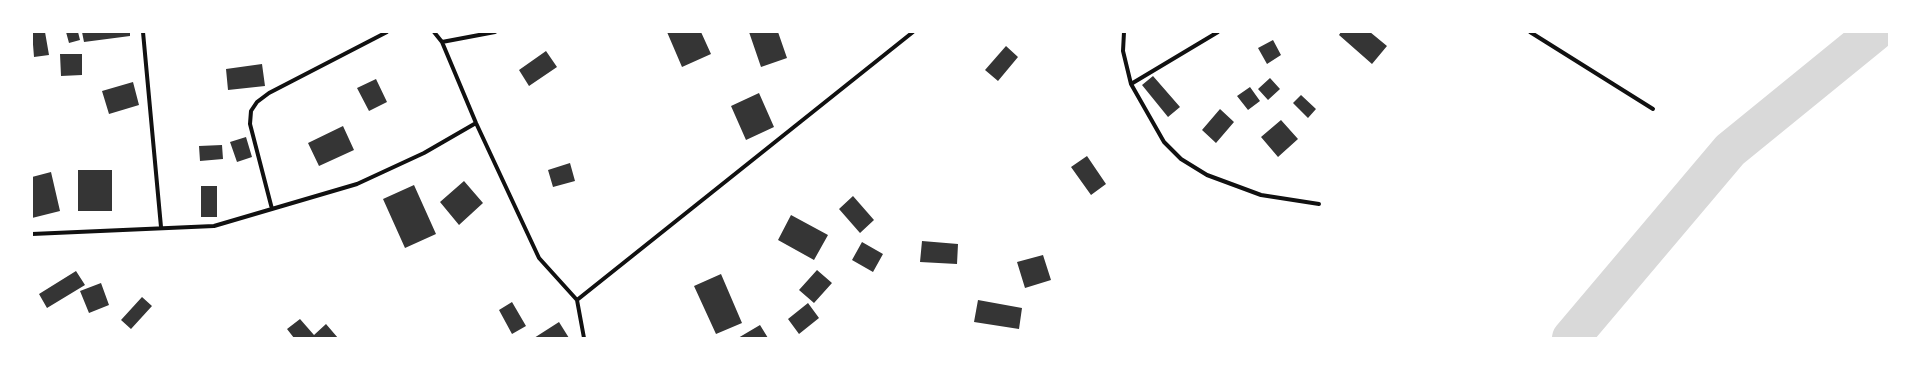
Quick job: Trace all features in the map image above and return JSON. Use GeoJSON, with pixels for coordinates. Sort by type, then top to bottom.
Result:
{"type":"FeatureCollection","features":[{"type":"Feature","properties":{"kind":"street"},"geometry":{"type":"LineString","coordinates":[[143,32],[161,227]]}},
{"type":"Feature","properties":{"kind":"street"},"geometry":{"type":"LineString","coordinates":[[272,209],[250,124],[251,111],[257,102],[269,93],[387,32]]}},
{"type":"Feature","properties":{"kind":"street"},"geometry":{"type":"LineString","coordinates":[[434,32],[442,42],[476,123],[539,258],[577,300],[584,338]]}},
{"type":"Feature","properties":{"kind":"street"},"geometry":{"type":"LineString","coordinates":[[442,42],[495,32]]}},
{"type":"Feature","properties":{"kind":"street"},"geometry":{"type":"LineString","coordinates":[[577,300],[913,32]]}},
{"type":"Feature","properties":{"kind":"street"},"geometry":{"type":"LineString","coordinates":[[1124,32],[1122,52],[1131,84],[1164,142],[1181,159],[1207,175],[1261,195],[1319,204]]}},
{"type":"Feature","properties":{"kind":"street"},"geometry":{"type":"LineString","coordinates":[[1131,84],[1218,32]]}},
{"type":"Feature","properties":{"kind":"street"},"geometry":{"type":"LineString","coordinates":[[1530,32],[1653,109]]}},
{"type":"Feature","properties":{"kind":"street"},"geometry":{"type":"LineString","coordinates":[[32,234],[161,227],[214,226],[357,184],[424,153],[476,123]]}},
{"type":"Feature","properties":{"kind":"building"},"geometry":{"type":"Polygon","coordinates":[[[32,32],[45,32],[49,55],[34,57],[32,32]]]}},
{"type":"Feature","properties":{"kind":"building"},"geometry":{"type":"Polygon","coordinates":[[[66,32],[78,32],[80,40],[69,43],[66,32]]]}},
{"type":"Feature","properties":{"kind":"building"},"geometry":{"type":"Polygon","coordinates":[[[82,32],[130,32],[130,36],[84,42],[82,32]]]}},
{"type":"Feature","properties":{"kind":"building"},"geometry":{"type":"Polygon","coordinates":[[[667,32],[701,32],[711,54],[682,67],[667,32]]]}},
{"type":"Feature","properties":{"kind":"building"},"geometry":{"type":"Polygon","coordinates":[[[749,32],[778,32],[787,58],[761,67],[749,32]]]}},
{"type":"Feature","properties":{"kind":"building"},"geometry":{"type":"Polygon","coordinates":[[[1341,32],[1370,32],[1387,46],[1372,64],[1339,35],[1341,32]]]}},
{"type":"Feature","properties":{"kind":"building"},"geometry":{"type":"Polygon","coordinates":[[[1273,40],[1281,55],[1267,64],[1258,48],[1273,40]]]}},
{"type":"Feature","properties":{"kind":"building"},"geometry":{"type":"Polygon","coordinates":[[[1006,46],[1018,57],[998,81],[985,70],[1006,46]]]}},
{"type":"Feature","properties":{"kind":"building"},"geometry":{"type":"Polygon","coordinates":[[[546,51],[557,67],[529,86],[519,70],[546,51]]]}},
{"type":"Feature","properties":{"kind":"building"},"geometry":{"type":"Polygon","coordinates":[[[60,54],[82,54],[82,75],[61,76],[60,54]]]}},
{"type":"Feature","properties":{"kind":"building"},"geometry":{"type":"Polygon","coordinates":[[[262,64],[265,86],[228,90],[226,69],[262,64]]]}},
{"type":"Feature","properties":{"kind":"building"},"geometry":{"type":"Polygon","coordinates":[[[1153,76],[1180,107],[1168,117],[1142,85],[1153,76]]]}},
{"type":"Feature","properties":{"kind":"building"},"geometry":{"type":"Polygon","coordinates":[[[1270,78],[1280,89],[1268,100],[1258,89],[1270,78]]]}},
{"type":"Feature","properties":{"kind":"building"},"geometry":{"type":"Polygon","coordinates":[[[376,79],[387,102],[369,111],[357,88],[376,79]]]}},
{"type":"Feature","properties":{"kind":"building"},"geometry":{"type":"Polygon","coordinates":[[[133,82],[139,105],[109,114],[102,91],[133,82]]]}},
{"type":"Feature","properties":{"kind":"building"},"geometry":{"type":"Polygon","coordinates":[[[1250,87],[1260,101],[1248,110],[1237,96],[1250,87]]]}},
{"type":"Feature","properties":{"kind":"building"},"geometry":{"type":"Polygon","coordinates":[[[759,93],[774,127],[746,140],[731,106],[759,93]]]}},
{"type":"Feature","properties":{"kind":"building"},"geometry":{"type":"Polygon","coordinates":[[[1301,95],[1316,109],[1308,118],[1293,103],[1301,95]]]}},
{"type":"Feature","properties":{"kind":"building"},"geometry":{"type":"Polygon","coordinates":[[[1220,109],[1234,122],[1216,143],[1202,130],[1220,109]]]}},
{"type":"Feature","properties":{"kind":"building"},"geometry":{"type":"Polygon","coordinates":[[[1281,120],[1298,139],[1278,157],[1261,137],[1281,120]]]}},
{"type":"Feature","properties":{"kind":"building"},"geometry":{"type":"Polygon","coordinates":[[[343,126],[354,150],[319,166],[308,143],[343,126]]]}},
{"type":"Feature","properties":{"kind":"building"},"geometry":{"type":"Polygon","coordinates":[[[246,137],[252,157],[237,162],[230,142],[246,137]]]}},
{"type":"Feature","properties":{"kind":"building"},"geometry":{"type":"Polygon","coordinates":[[[222,145],[223,159],[200,161],[199,146],[222,145]]]}},
{"type":"Feature","properties":{"kind":"building"},"geometry":{"type":"Polygon","coordinates":[[[1087,156],[1106,184],[1091,195],[1071,167],[1087,156]]]}},
{"type":"Feature","properties":{"kind":"building"},"geometry":{"type":"Polygon","coordinates":[[[570,163],[575,181],[553,187],[548,170],[570,163]]]}},
{"type":"Feature","properties":{"kind":"building"},"geometry":{"type":"Polygon","coordinates":[[[78,170],[112,170],[112,211],[78,211],[78,170]]]}},
{"type":"Feature","properties":{"kind":"building"},"geometry":{"type":"Polygon","coordinates":[[[51,172],[60,211],[32,218],[32,177],[51,172]]]}},
{"type":"Feature","properties":{"kind":"building"},"geometry":{"type":"Polygon","coordinates":[[[464,181],[483,203],[459,225],[440,202],[464,181]]]}},
{"type":"Feature","properties":{"kind":"building"},"geometry":{"type":"Polygon","coordinates":[[[414,185],[436,234],[405,248],[383,199],[414,185]]]}},
{"type":"Feature","properties":{"kind":"building"},"geometry":{"type":"Polygon","coordinates":[[[201,186],[217,186],[217,217],[201,217],[201,186]]]}},
{"type":"Feature","properties":{"kind":"building"},"geometry":{"type":"Polygon","coordinates":[[[853,196],[874,220],[860,233],[839,209],[853,196]]]}},
{"type":"Feature","properties":{"kind":"building"},"geometry":{"type":"Polygon","coordinates":[[[791,215],[828,235],[814,260],[778,240],[791,215]]]}},
{"type":"Feature","properties":{"kind":"building"},"geometry":{"type":"Polygon","coordinates":[[[922,241],[958,244],[957,264],[920,262],[922,241]]]}},
{"type":"Feature","properties":{"kind":"building"},"geometry":{"type":"Polygon","coordinates":[[[862,242],[883,254],[873,272],[852,260],[862,242]]]}},
{"type":"Feature","properties":{"kind":"building"},"geometry":{"type":"Polygon","coordinates":[[[1043,255],[1051,280],[1025,288],[1017,262],[1043,255]]]}},
{"type":"Feature","properties":{"kind":"building"},"geometry":{"type":"Polygon","coordinates":[[[817,270],[832,283],[814,303],[799,290],[817,270]]]}},
{"type":"Feature","properties":{"kind":"building"},"geometry":{"type":"Polygon","coordinates":[[[76,271],[85,285],[47,308],[39,294],[76,271]]]}},
{"type":"Feature","properties":{"kind":"building"},"geometry":{"type":"Polygon","coordinates":[[[721,274],[742,323],[716,334],[694,286],[721,274]]]}},
{"type":"Feature","properties":{"kind":"building"},"geometry":{"type":"Polygon","coordinates":[[[101,283],[109,305],[89,313],[80,291],[101,283]]]}},
{"type":"Feature","properties":{"kind":"building"},"geometry":{"type":"Polygon","coordinates":[[[142,297],[152,306],[131,329],[121,320],[142,297]]]}},
{"type":"Feature","properties":{"kind":"building"},"geometry":{"type":"Polygon","coordinates":[[[978,300],[1022,308],[1019,329],[974,322],[978,300]]]}},
{"type":"Feature","properties":{"kind":"building"},"geometry":{"type":"Polygon","coordinates":[[[512,302],[526,326],[512,334],[499,310],[512,302]]]}},
{"type":"Feature","properties":{"kind":"building"},"geometry":{"type":"Polygon","coordinates":[[[808,303],[819,318],[799,334],[788,319],[808,303]]]}},
{"type":"Feature","properties":{"kind":"building"},"geometry":{"type":"Polygon","coordinates":[[[300,319],[314,335],[326,324],[338,338],[294,338],[287,329],[300,319]]]}},
{"type":"Feature","properties":{"kind":"building"},"geometry":{"type":"Polygon","coordinates":[[[559,322],[569,338],[534,338],[559,322]]]}},
{"type":"Feature","properties":{"kind":"building"},"geometry":{"type":"Polygon","coordinates":[[[760,325],[768,338],[738,338],[760,325]]]}},
{"type":"Feature","properties":{"kind":"waterway"},"geometry":{"type":"LineString","coordinates":[[1571,338],[1730,150],[1875,32]]}}]}
